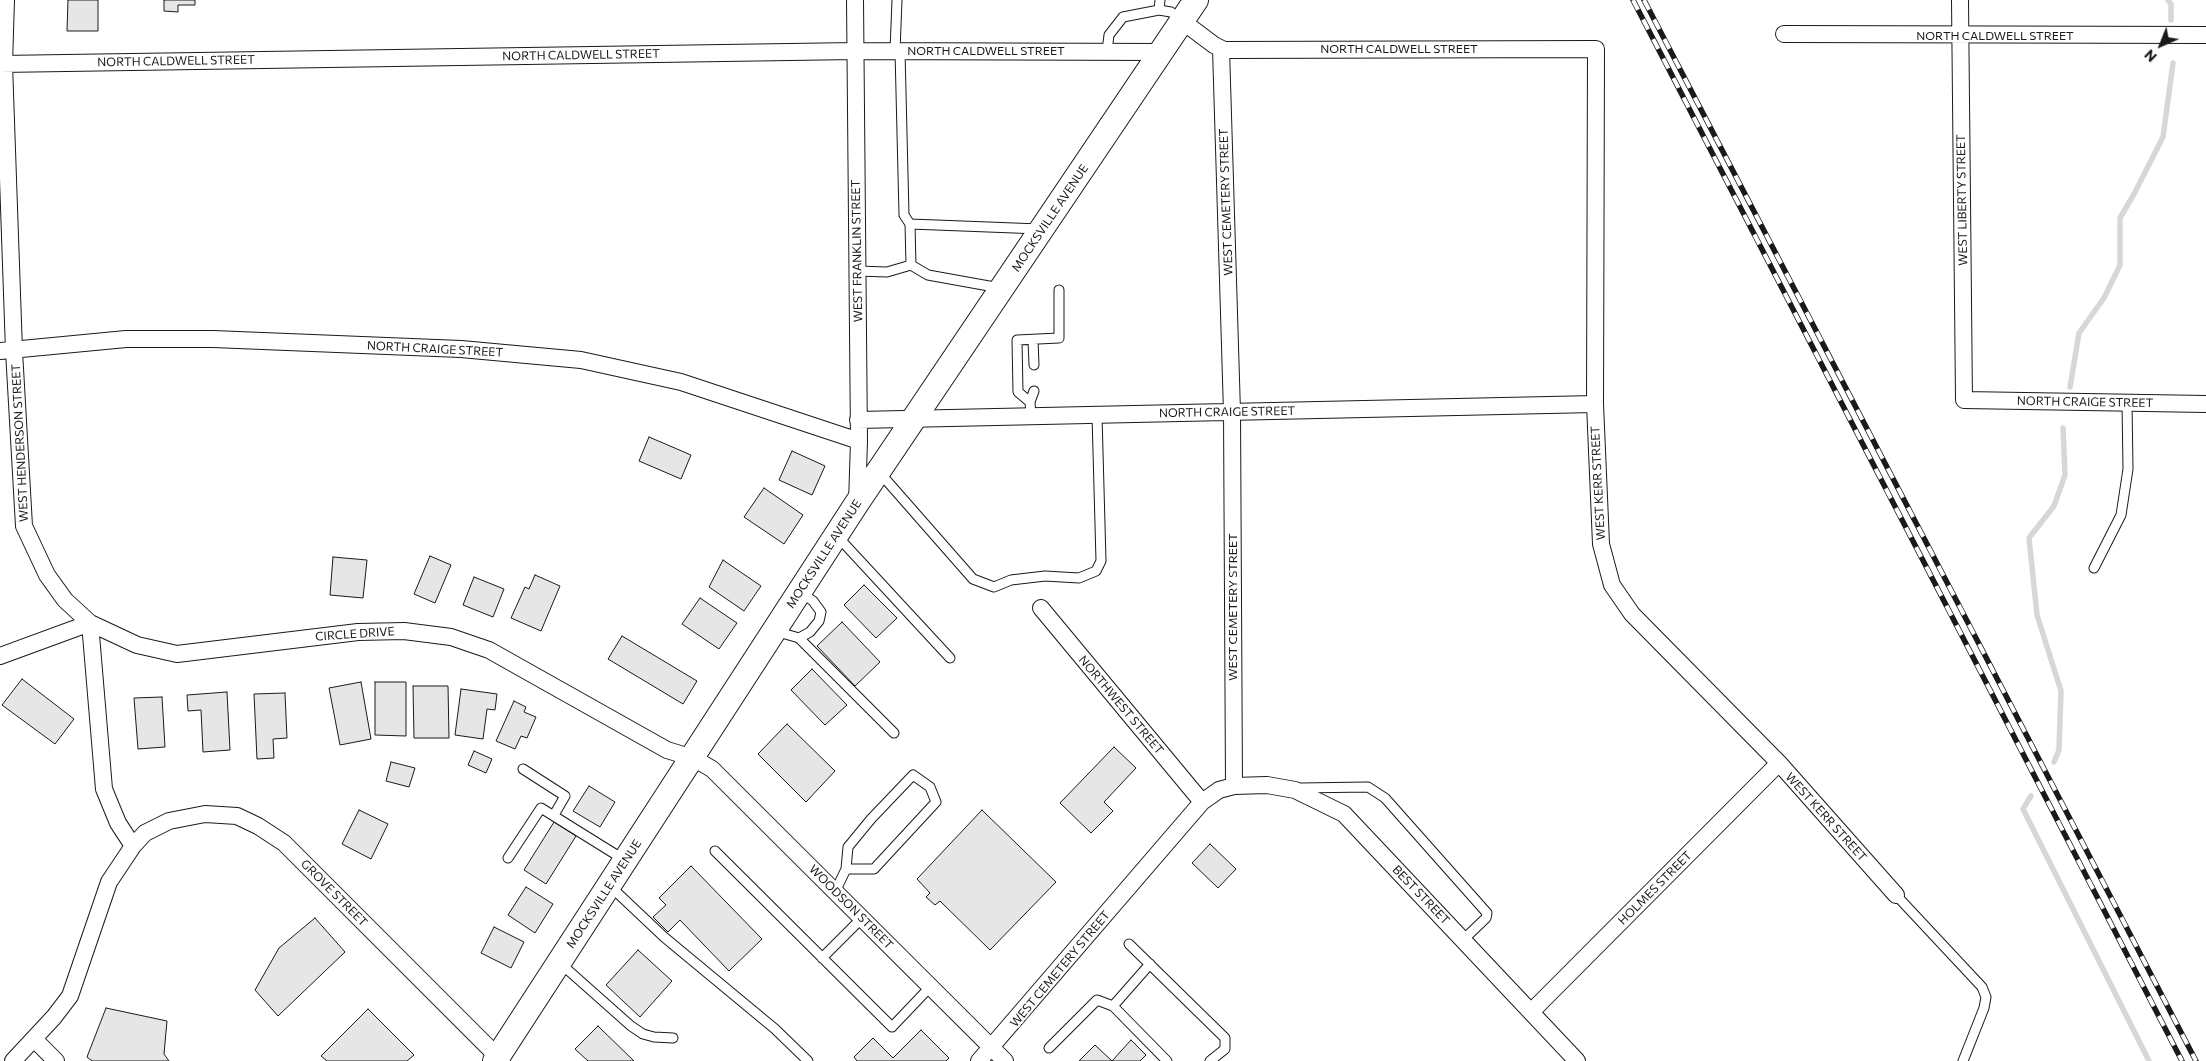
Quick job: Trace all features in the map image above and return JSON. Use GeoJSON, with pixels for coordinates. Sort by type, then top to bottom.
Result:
{"type":"FeatureCollection","features":[{"type":"Feature","properties":{"kind":"street","name":"WEST HENDERSON STREET"},"geometry":{"type":"LineString","coordinates":[[6,0],[2,64],[7,351],[24,526],[47,575],[65,600],[90,623]]}},
{"type":"Feature","properties":{"kind":"street","name":"WEST FRANKLIN STREET"},"geometry":{"type":"LineString","coordinates":[[855,0],[859,441],[856,503]]}},
{"type":"Feature","properties":{"kind":"street"},"geometry":{"type":"LineString","coordinates":[[1161,52],[1196,0]]}},
{"type":"Feature","properties":{"kind":"street","name":"WEST LIBERTY STREET"},"geometry":{"type":"LineString","coordinates":[[1960,0],[1964,400]]}},
{"type":"Feature","properties":{"kind":"street"},"geometry":{"type":"LineString","coordinates":[[1182,21],[1221,49]]}},
{"type":"Feature","properties":{"kind":"street","name":"NORTH CALDWELL STREET"},"geometry":{"type":"LineString","coordinates":[[1784,34],[1959,36],[2206,35]]}},
{"type":"Feature","properties":{"kind":"street","name":"NORTH CALDWELL STREET"},"geometry":{"type":"LineString","coordinates":[[1221,49],[1596,49]]}},
{"type":"Feature","properties":{"kind":"street","name":"WEST CEMETERY STREET"},"geometry":{"type":"LineString","coordinates":[[980,1061],[1202,802],[1219,790],[1234,786],[1232,412],[1221,49]]}},
{"type":"Feature","properties":{"kind":"street","name":"WEST KERR STREET"},"geometry":{"type":"LineString","coordinates":[[1596,49],[1595,404],[1601,544],[1612,585],[1632,614],[1778,763],[1896,895]]}},
{"type":"Feature","properties":{"kind":"street","name":"NORTH CALDWELL STREET"},"geometry":{"type":"LineString","coordinates":[[2,64],[854,51],[1107,50],[1161,52]]}},
{"type":"Feature","properties":{"kind":"street","name":"MOCKSVILLE AVENUE"},"geometry":{"type":"LineString","coordinates":[[498,1060],[856,503],[1161,52]]}},
{"type":"Feature","properties":{"kind":"street","name":"NORTH CRAIGE STREET"},"geometry":{"type":"LineString","coordinates":[[7,351],[126,339],[213,339],[461,349],[581,360],[681,382],[859,441]]}},
{"type":"Feature","properties":{"kind":"street","name":"NORTH CRAIGE STREET"},"geometry":{"type":"LineString","coordinates":[[1964,400],[2206,404]]}},
{"type":"Feature","properties":{"kind":"street","name":"NORTH CRAIGE STREET"},"geometry":{"type":"LineString","coordinates":[[858,420],[914,419],[1031,409],[1097,415],[1595,404]]}},
{"type":"Feature","properties":{"kind":"street","name":"NORTHWEST STREET"},"geometry":{"type":"LineString","coordinates":[[1041,608],[1202,802]]}},
{"type":"Feature","properties":{"kind":"street"},"geometry":{"type":"LineString","coordinates":[[0,656],[90,623],[104,789],[118,823],[132,846],[109,882],[70,996],[14,1061]]}},
{"type":"Feature","properties":{"kind":"street","name":"CIRCLE DRIVE"},"geometry":{"type":"LineString","coordinates":[[90,623],[137,645],[177,654],[358,632],[404,631],[451,638],[489,650],[667,750],[693,758]]}},
{"type":"Feature","properties":{"kind":"street","name":"WOODSON STREET"},"geometry":{"type":"LineString","coordinates":[[693,758],[712,769],[1005,1061]]}},
{"type":"Feature","properties":{"kind":"street","name":"HOLMES STREET"},"geometry":{"type":"LineString","coordinates":[[1531,1012],[1778,763]]}},
{"type":"Feature","properties":{"kind":"street","name":"BEST STREET"},"geometry":{"type":"LineString","coordinates":[[1234,786],[1267,785],[1288,788],[1344,814],[1577,1061]]}},
{"type":"Feature","properties":{"kind":"street","name":"GROVE STREET"},"geometry":{"type":"LineString","coordinates":[[132,846],[145,834],[168,821],[205,814],[237,816],[258,826],[284,843],[498,1060]]}},
{"type":"Feature","properties":{"kind":"street"},"geometry":{"type":"LineString","coordinates":[[34,1039],[56,1061]]}},
{"type":"Feature","properties":{"kind":"lane"},"geometry":{"type":"LineString","coordinates":[[897,0],[904,215],[910,224],[911,264]]}},
{"type":"Feature","properties":{"kind":"lane"},"geometry":{"type":"LineString","coordinates":[[1159,10],[1160,0]]}},
{"type":"Feature","properties":{"kind":"lane"},"geometry":{"type":"LineString","coordinates":[[1107,50],[1109,35],[1123,17],[1159,10],[1170,12],[1182,21]]}},
{"type":"Feature","properties":{"kind":"lane"},"geometry":{"type":"LineString","coordinates":[[910,224],[1042,229]]}},
{"type":"Feature","properties":{"kind":"lane"},"geometry":{"type":"LineString","coordinates":[[857,271],[887,272],[911,264]]}},
{"type":"Feature","properties":{"kind":"lane"},"geometry":{"type":"LineString","coordinates":[[911,264],[928,275],[1003,288]]}},
{"type":"Feature","properties":{"kind":"lane"},"geometry":{"type":"LineString","coordinates":[[1031,409],[1018,392],[1017,340],[1059,338],[1058,290]]}},
{"type":"Feature","properties":{"kind":"lane"},"geometry":{"type":"LineString","coordinates":[[1033,340],[1034,365]]}},
{"type":"Feature","properties":{"kind":"lane"},"geometry":{"type":"LineString","coordinates":[[1031,409],[1034,390]]}},
{"type":"Feature","properties":{"kind":"lane"},"geometry":{"type":"LineString","coordinates":[[2094,568],[2121,515],[2128,470],[2127,403]]}},
{"type":"Feature","properties":{"kind":"lane"},"geometry":{"type":"LineString","coordinates":[[878,471],[973,580],[994,587],[1011,580],[1045,576],[1079,578],[1096,571],[1102,561],[1097,415]]}},
{"type":"Feature","properties":{"kind":"lane"},"geometry":{"type":"LineString","coordinates":[[836,535],[950,658]]}},
{"type":"Feature","properties":{"kind":"lane"},"geometry":{"type":"LineString","coordinates":[[799,638],[810,632],[819,621],[821,612],[813,601],[800,591]]}},
{"type":"Feature","properties":{"kind":"lane"},"geometry":{"type":"LineString","coordinates":[[774,630],[799,638],[894,733]]}},
{"type":"Feature","properties":{"kind":"lane"},"geometry":{"type":"LineString","coordinates":[[523,769],[565,796],[554,815]]}},
{"type":"Feature","properties":{"kind":"lane"},"geometry":{"type":"LineString","coordinates":[[836,892],[846,869],[848,847],[904,783],[913,775],[930,787],[936,802],[874,870],[846,869]]}},
{"type":"Feature","properties":{"kind":"lane"},"geometry":{"type":"LineString","coordinates":[[1288,788],[1368,787],[1385,798],[1487,913],[1486,918],[1463,940]]}},
{"type":"Feature","properties":{"kind":"lane"},"geometry":{"type":"LineString","coordinates":[[508,858],[541,808],[626,861]]}},
{"type":"Feature","properties":{"kind":"lane"},"geometry":{"type":"LineString","coordinates":[[716,851],[892,1028],[931,986]]}},
{"type":"Feature","properties":{"kind":"lane"},"geometry":{"type":"LineString","coordinates":[[610,886],[664,937],[775,1029],[808,1061]]}},
{"type":"Feature","properties":{"kind":"lane"},"geometry":{"type":"LineString","coordinates":[[1896,895],[1982,987],[1986,997],[1984,1008],[1963,1061]]}},
{"type":"Feature","properties":{"kind":"lane"},"geometry":{"type":"LineString","coordinates":[[822,958],[862,918]]}},
{"type":"Feature","properties":{"kind":"lane"},"geometry":{"type":"LineString","coordinates":[[1129,944],[1225,1038],[1225,1049],[1210,1061]]}},
{"type":"Feature","properties":{"kind":"lane"},"geometry":{"type":"LineString","coordinates":[[560,963],[630,1026],[643,1034],[654,1037],[673,1038]]}},
{"type":"Feature","properties":{"kind":"lane"},"geometry":{"type":"LineString","coordinates":[[1113,1006],[1150,964]]}},
{"type":"Feature","properties":{"kind":"lane"},"geometry":{"type":"LineString","coordinates":[[1049,1048],[1097,1000],[1113,1006],[1166,1061]]}},
{"type":"Feature","properties":{"kind":"building"},"geometry":{"type":"Polygon","coordinates":[[[68,0],[98,0],[98,31],[67,31],[68,0]]]}},
{"type":"Feature","properties":{"kind":"building"},"geometry":{"type":"Polygon","coordinates":[[[164,0],[195,0],[195,5],[178,5],[178,12],[164,11],[164,0]]]}},
{"type":"Feature","properties":{"kind":"building"},"geometry":{"type":"Polygon","coordinates":[[[649,437],[691,455],[681,479],[639,461],[649,437]]]}},
{"type":"Feature","properties":{"kind":"building"},"geometry":{"type":"Polygon","coordinates":[[[792,451],[825,466],[812,495],[779,480],[792,451]]]}},
{"type":"Feature","properties":{"kind":"building"},"geometry":{"type":"Polygon","coordinates":[[[764,488],[803,515],[784,544],[744,517],[764,488]]]}},
{"type":"Feature","properties":{"kind":"building"},"geometry":{"type":"Polygon","coordinates":[[[430,556],[451,565],[435,603],[414,594],[430,556]]]}},
{"type":"Feature","properties":{"kind":"building"},"geometry":{"type":"Polygon","coordinates":[[[333,557],[367,560],[363,598],[330,595],[333,557]]]}},
{"type":"Feature","properties":{"kind":"building"},"geometry":{"type":"Polygon","coordinates":[[[723,560],[761,586],[744,611],[709,587],[723,560]]]}},
{"type":"Feature","properties":{"kind":"building"},"geometry":{"type":"Polygon","coordinates":[[[535,575],[560,586],[541,631],[511,618],[525,587],[529,589],[535,575]]]}},
{"type":"Feature","properties":{"kind":"building"},"geometry":{"type":"Polygon","coordinates":[[[474,577],[504,589],[493,617],[463,605],[474,577]]]}},
{"type":"Feature","properties":{"kind":"building"},"geometry":{"type":"Polygon","coordinates":[[[864,585],[897,618],[876,638],[844,605],[864,585]]]}},
{"type":"Feature","properties":{"kind":"building"},"geometry":{"type":"Polygon","coordinates":[[[700,598],[737,623],[719,649],[682,624],[700,598]]]}},
{"type":"Feature","properties":{"kind":"building"},"geometry":{"type":"Polygon","coordinates":[[[842,622],[880,662],[855,686],[817,646],[842,622]]]}},
{"type":"Feature","properties":{"kind":"building"},"geometry":{"type":"Polygon","coordinates":[[[622,636],[697,681],[683,704],[608,659],[622,636]]]}},
{"type":"Feature","properties":{"kind":"building"},"geometry":{"type":"Polygon","coordinates":[[[812,669],[847,705],[825,725],[791,690],[812,669]]]}},
{"type":"Feature","properties":{"kind":"building"},"geometry":{"type":"Polygon","coordinates":[[[22,679],[74,719],[55,744],[2,705],[22,679]]]}},
{"type":"Feature","properties":{"kind":"building"},"geometry":{"type":"Polygon","coordinates":[[[361,682],[371,739],[340,745],[329,688],[361,682]]]}},
{"type":"Feature","properties":{"kind":"building"},"geometry":{"type":"Polygon","coordinates":[[[375,682],[406,682],[406,736],[375,735],[375,682]]]}},
{"type":"Feature","properties":{"kind":"building"},"geometry":{"type":"Polygon","coordinates":[[[413,686],[448,686],[449,738],[414,738],[413,686]]]}},
{"type":"Feature","properties":{"kind":"building"},"geometry":{"type":"Polygon","coordinates":[[[461,689],[497,694],[495,710],[487,709],[483,739],[455,735],[461,689]]]}},
{"type":"Feature","properties":{"kind":"building"},"geometry":{"type":"Polygon","coordinates":[[[227,692],[230,750],[203,752],[201,710],[188,711],[187,695],[227,692]]]}},
{"type":"Feature","properties":{"kind":"building"},"geometry":{"type":"Polygon","coordinates":[[[285,693],[287,738],[273,739],[274,758],[257,759],[254,694],[285,693]]]}},
{"type":"Feature","properties":{"kind":"building"},"geometry":{"type":"Polygon","coordinates":[[[162,697],[165,747],[138,749],[134,698],[162,697]]]}},
{"type":"Feature","properties":{"kind":"building"},"geometry":{"type":"Polygon","coordinates":[[[514,701],[526,707],[524,712],[536,717],[527,738],[521,736],[515,749],[496,741],[514,701]]]}},
{"type":"Feature","properties":{"kind":"building"},"geometry":{"type":"Polygon","coordinates":[[[787,724],[835,771],[806,802],[758,754],[787,724]]]}},
{"type":"Feature","properties":{"kind":"building"},"geometry":{"type":"Polygon","coordinates":[[[1114,747],[1136,768],[1104,802],[1113,811],[1091,833],[1060,803],[1114,747]]]}},
{"type":"Feature","properties":{"kind":"building"},"geometry":{"type":"Polygon","coordinates":[[[474,751],[492,759],[486,773],[468,765],[474,751]]]}},
{"type":"Feature","properties":{"kind":"building"},"geometry":{"type":"Polygon","coordinates":[[[391,762],[415,768],[409,787],[386,781],[391,762]]]}},
{"type":"Feature","properties":{"kind":"building"},"geometry":{"type":"Polygon","coordinates":[[[589,786],[615,802],[600,827],[573,811],[589,786]]]}},
{"type":"Feature","properties":{"kind":"building"},"geometry":{"type":"Polygon","coordinates":[[[359,810],[388,824],[371,859],[342,844],[359,810]]]}},
{"type":"Feature","properties":{"kind":"building"},"geometry":{"type":"Polygon","coordinates":[[[982,810],[1056,882],[990,950],[940,901],[935,905],[926,897],[930,893],[917,879],[982,810]]]}},
{"type":"Feature","properties":{"kind":"building"},"geometry":{"type":"Polygon","coordinates":[[[554,822],[576,836],[546,884],[524,870],[554,822]]]}},
{"type":"Feature","properties":{"kind":"building"},"geometry":{"type":"Polygon","coordinates":[[[1210,844],[1236,869],[1218,888],[1192,863],[1210,844]]]}},
{"type":"Feature","properties":{"kind":"building"},"geometry":{"type":"Polygon","coordinates":[[[691,866],[762,939],[729,971],[680,920],[668,932],[653,917],[666,905],[659,898],[691,866]]]}},
{"type":"Feature","properties":{"kind":"building"},"geometry":{"type":"Polygon","coordinates":[[[526,887],[553,904],[535,933],[508,915],[526,887]]]}},
{"type":"Feature","properties":{"kind":"building"},"geometry":{"type":"Polygon","coordinates":[[[315,918],[345,952],[278,1016],[255,990],[279,948],[315,918]]]}},
{"type":"Feature","properties":{"kind":"building"},"geometry":{"type":"Polygon","coordinates":[[[494,927],[524,942],[511,968],[481,953],[494,927]]]}},
{"type":"Feature","properties":{"kind":"building"},"geometry":{"type":"Polygon","coordinates":[[[638,950],[672,981],[640,1017],[606,985],[638,950]]]}},
{"type":"Feature","properties":{"kind":"building"},"geometry":{"type":"Polygon","coordinates":[[[106,1008],[167,1021],[164,1054],[169,1061],[92,1061],[87,1057],[106,1008]]]}},
{"type":"Feature","properties":{"kind":"building"},"geometry":{"type":"Polygon","coordinates":[[[368,1009],[414,1055],[407,1061],[327,1061],[321,1056],[368,1009]]]}},
{"type":"Feature","properties":{"kind":"building"},"geometry":{"type":"Polygon","coordinates":[[[598,1026],[634,1061],[588,1061],[575,1049],[598,1026]]]}},
{"type":"Feature","properties":{"kind":"building"},"geometry":{"type":"Polygon","coordinates":[[[921,1030],[949,1058],[946,1061],[857,1061],[854,1057],[873,1038],[893,1058],[921,1030]]]}},
{"type":"Feature","properties":{"kind":"building"},"geometry":{"type":"Polygon","coordinates":[[[1131,1040],[1146,1055],[1140,1061],[1112,1061],[1131,1040]]]}},
{"type":"Feature","properties":{"kind":"building"},"geometry":{"type":"Polygon","coordinates":[[[1095,1045],[1112,1061],[1079,1061],[1095,1045]]]}},
{"type":"Feature","properties":{"kind":"waterway"},"geometry":{"type":"LineString","coordinates":[[2168,0],[2171,4],[2171,20]]}},
{"type":"Feature","properties":{"kind":"waterway"},"geometry":{"type":"LineString","coordinates":[[2070,387],[2079,333],[2104,298],[2120,265],[2120,218],[2163,137],[2173,63]]}},
{"type":"Feature","properties":{"kind":"waterway"},"geometry":{"type":"LineString","coordinates":[[2054,762],[2059,750],[2061,691],[2037,615],[2029,538],[2054,506],[2065,475],[2063,428]]}},
{"type":"Feature","properties":{"kind":"waterway"},"geometry":{"type":"LineString","coordinates":[[2031,796],[2023,809],[2149,1061]]}},
{"type":"Feature","properties":{"kind":"railway"},"geometry":{"type":"LineString","coordinates":[[1633,0],[2182,1061]]}},
{"type":"Feature","properties":{"kind":"railway"},"geometry":{"type":"LineString","coordinates":[[1644,0],[2196,1061]]}}]}
